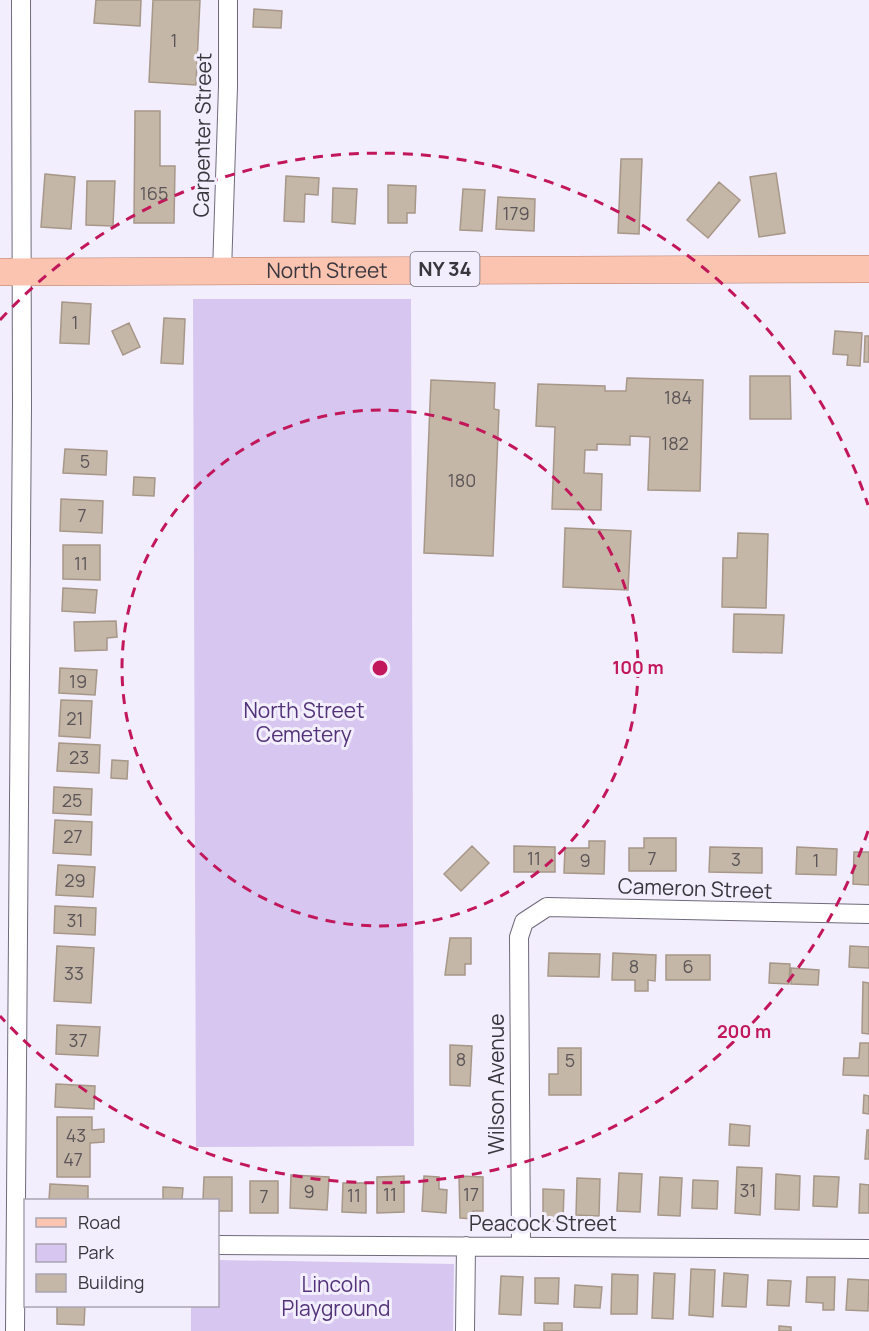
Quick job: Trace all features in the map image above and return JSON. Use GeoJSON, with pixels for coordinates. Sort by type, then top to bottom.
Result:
{"type":"FeatureCollection","features":[{"type":"Feature","properties":{"kind":"main road","name":"North Street"},"geometry":{"type":"LineString","coordinates":[[11,272],[869,269]]}},
{"type":"Feature","properties":{"kind":"street"},"geometry":{"type":"LineString","coordinates":[[15,1331],[21,1245],[9,1143],[11,272],[21,0]]}},
{"type":"Feature","properties":{"kind":"street","name":"Carpenter Street"},"geometry":{"type":"LineString","coordinates":[[222,272],[228,86],[228,0]]}},
{"type":"Feature","properties":{"kind":"street","name":"Cameron Street"},"geometry":{"type":"LineString","coordinates":[[524,922],[547,907],[869,914]]}},
{"type":"Feature","properties":{"kind":"street","name":"Wilson Avenue"},"geometry":{"type":"LineString","coordinates":[[521,1246],[519,937],[524,922]]}},
{"type":"Feature","properties":{"kind":"street","name":"Peacock Street"},"geometry":{"type":"LineString","coordinates":[[219,1245],[869,1248]]}},
{"type":"Feature","properties":{"kind":"street"},"geometry":{"type":"LineString","coordinates":[[465,1331],[466,1246]]}},
{"type":"Feature","properties":{"kind":"green space","name":"North Street Cemetery"},"geometry":{"type":"Polygon","coordinates":[[[193,299],[411,299],[414,1146],[196,1147],[193,299]]]}},
{"type":"Feature","properties":{"kind":"green space","name":"Lincoln Playground"},"geometry":{"type":"Polygon","coordinates":[[[219,1260],[454,1264],[453,1331],[191,1331],[191,1307],[219,1307],[219,1260]]]}},
{"type":"Feature","properties":{"kind":"building"},"geometry":{"type":"Polygon","coordinates":[[[96,0],[141,0],[140,26],[94,23],[96,0]]]}},
{"type":"Feature","properties":{"kind":"building"},"geometry":{"type":"Polygon","coordinates":[[[153,0],[200,0],[196,85],[149,82],[153,0]]]}},
{"type":"Feature","properties":{"kind":"building"},"geometry":{"type":"Polygon","coordinates":[[[254,9],[282,11],[281,28],[253,27],[254,9]]]}},
{"type":"Feature","properties":{"kind":"building"},"geometry":{"type":"Polygon","coordinates":[[[135,111],[160,111],[160,166],[175,166],[174,223],[134,223],[135,111]]]}},
{"type":"Feature","properties":{"kind":"building"},"geometry":{"type":"Polygon","coordinates":[[[621,159],[642,159],[639,234],[618,233],[621,159]]]}},
{"type":"Feature","properties":{"kind":"building"},"geometry":{"type":"Polygon","coordinates":[[[776,173],[785,233],[759,237],[750,177],[776,173]]]}},
{"type":"Feature","properties":{"kind":"building"},"geometry":{"type":"Polygon","coordinates":[[[45,174],[75,177],[71,229],[41,227],[45,174]]]}},
{"type":"Feature","properties":{"kind":"building"},"geometry":{"type":"Polygon","coordinates":[[[286,176],[319,178],[318,195],[305,194],[304,222],[284,221],[286,176]]]}},
{"type":"Feature","properties":{"kind":"building"},"geometry":{"type":"Polygon","coordinates":[[[87,181],[115,181],[113,226],[86,225],[87,181]]]}},
{"type":"Feature","properties":{"kind":"building"},"geometry":{"type":"Polygon","coordinates":[[[719,182],[740,200],[708,238],[687,220],[719,182]]]}},
{"type":"Feature","properties":{"kind":"building"},"geometry":{"type":"Polygon","coordinates":[[[388,185],[416,186],[415,213],[407,213],[407,223],[388,223],[388,185]]]}},
{"type":"Feature","properties":{"kind":"building"},"geometry":{"type":"Polygon","coordinates":[[[333,188],[357,189],[355,224],[332,222],[333,188]]]}},
{"type":"Feature","properties":{"kind":"building"},"geometry":{"type":"Polygon","coordinates":[[[463,189],[485,190],[482,231],[460,230],[463,189]]]}},
{"type":"Feature","properties":{"kind":"building"},"geometry":{"type":"Polygon","coordinates":[[[498,197],[535,199],[534,231],[496,229],[498,197]]]}},
{"type":"Feature","properties":{"kind":"building"},"geometry":{"type":"Polygon","coordinates":[[[62,302],[91,304],[89,344],[60,343],[62,302]]]}},
{"type":"Feature","properties":{"kind":"building"},"geometry":{"type":"Polygon","coordinates":[[[164,318],[185,319],[183,364],[161,363],[164,318]]]}},
{"type":"Feature","properties":{"kind":"building"},"geometry":{"type":"Polygon","coordinates":[[[129,323],[140,347],[123,355],[112,331],[129,323]]]}},
{"type":"Feature","properties":{"kind":"building"},"geometry":{"type":"Polygon","coordinates":[[[835,331],[862,333],[860,366],[847,365],[848,355],[833,354],[835,331]]]}},
{"type":"Feature","properties":{"kind":"building"},"geometry":{"type":"Polygon","coordinates":[[[865,336],[869,336],[869,362],[864,362],[865,336]]]}},
{"type":"Feature","properties":{"kind":"building"},"geometry":{"type":"Polygon","coordinates":[[[750,376],[790,376],[791,419],[750,419],[750,376]]]}},
{"type":"Feature","properties":{"kind":"building"},"geometry":{"type":"Polygon","coordinates":[[[627,378],[703,380],[700,491],[648,490],[650,437],[630,436],[630,445],[597,444],[597,450],[585,450],[584,473],[602,474],[601,510],[552,509],[555,427],[536,426],[538,384],[605,386],[605,391],[626,391],[627,378]]]}},
{"type":"Feature","properties":{"kind":"building"},"geometry":{"type":"Polygon","coordinates":[[[431,380],[495,383],[494,409],[499,410],[493,556],[424,553],[431,380]]]}},
{"type":"Feature","properties":{"kind":"building"},"geometry":{"type":"Polygon","coordinates":[[[65,449],[107,451],[106,475],[63,473],[65,449]]]}},
{"type":"Feature","properties":{"kind":"building"},"geometry":{"type":"Polygon","coordinates":[[[134,477],[155,478],[154,496],[133,495],[134,477]]]}},
{"type":"Feature","properties":{"kind":"building"},"geometry":{"type":"Polygon","coordinates":[[[61,499],[103,501],[102,533],[60,531],[61,499]]]}},
{"type":"Feature","properties":{"kind":"building"},"geometry":{"type":"Polygon","coordinates":[[[565,528],[631,531],[628,590],[563,587],[565,528]]]}},
{"type":"Feature","properties":{"kind":"building"},"geometry":{"type":"Polygon","coordinates":[[[738,533],[768,534],[766,608],[722,607],[723,558],[737,558],[738,533]]]}},
{"type":"Feature","properties":{"kind":"building"},"geometry":{"type":"Polygon","coordinates":[[[63,545],[100,545],[100,580],[63,579],[63,545]]]}},
{"type":"Feature","properties":{"kind":"building"},"geometry":{"type":"Polygon","coordinates":[[[63,588],[97,590],[95,613],[62,611],[63,588]]]}},
{"type":"Feature","properties":{"kind":"building"},"geometry":{"type":"Polygon","coordinates":[[[734,614],[784,615],[782,653],[733,652],[734,614]]]}},
{"type":"Feature","properties":{"kind":"building"},"geometry":{"type":"Polygon","coordinates":[[[116,621],[117,637],[107,638],[107,650],[75,651],[74,622],[116,621]]]}},
{"type":"Feature","properties":{"kind":"building"},"geometry":{"type":"Polygon","coordinates":[[[60,668],[97,670],[95,695],[59,693],[60,668]]]}},
{"type":"Feature","properties":{"kind":"building"},"geometry":{"type":"Polygon","coordinates":[[[61,700],[92,701],[90,738],[59,736],[61,700]]]}},
{"type":"Feature","properties":{"kind":"building"},"geometry":{"type":"Polygon","coordinates":[[[59,743],[100,745],[99,773],[57,771],[59,743]]]}},
{"type":"Feature","properties":{"kind":"building"},"geometry":{"type":"Polygon","coordinates":[[[112,760],[128,761],[127,779],[111,778],[112,760]]]}},
{"type":"Feature","properties":{"kind":"building"},"geometry":{"type":"Polygon","coordinates":[[[54,787],[92,789],[91,815],[53,813],[54,787]]]}},
{"type":"Feature","properties":{"kind":"building"},"geometry":{"type":"Polygon","coordinates":[[[55,820],[92,822],[91,855],[53,853],[55,820]]]}},
{"type":"Feature","properties":{"kind":"building"},"geometry":{"type":"Polygon","coordinates":[[[644,838],[676,838],[676,871],[629,871],[629,848],[644,848],[644,838]]]}},
{"type":"Feature","properties":{"kind":"building"},"geometry":{"type":"Polygon","coordinates":[[[589,841],[605,841],[604,874],[564,873],[565,848],[589,848],[589,841]]]}},
{"type":"Feature","properties":{"kind":"building"},"geometry":{"type":"Polygon","coordinates":[[[472,846],[489,863],[461,891],[444,874],[472,846]]]}},
{"type":"Feature","properties":{"kind":"building"},"geometry":{"type":"Polygon","coordinates":[[[514,846],[555,847],[555,872],[514,872],[514,846]]]}},
{"type":"Feature","properties":{"kind":"building"},"geometry":{"type":"Polygon","coordinates":[[[710,847],[762,848],[762,873],[709,872],[710,847]]]}},
{"type":"Feature","properties":{"kind":"building"},"geometry":{"type":"Polygon","coordinates":[[[797,847],[837,849],[836,875],[796,874],[797,847]]]}},
{"type":"Feature","properties":{"kind":"building"},"geometry":{"type":"Polygon","coordinates":[[[854,852],[869,852],[869,885],[853,884],[854,852]]]}},
{"type":"Feature","properties":{"kind":"building"},"geometry":{"type":"Polygon","coordinates":[[[58,865],[95,867],[93,897],[56,895],[58,865]]]}},
{"type":"Feature","properties":{"kind":"building"},"geometry":{"type":"Polygon","coordinates":[[[55,906],[96,908],[95,935],[54,933],[55,906]]]}},
{"type":"Feature","properties":{"kind":"building"},"geometry":{"type":"Polygon","coordinates":[[[450,938],[471,938],[471,964],[465,964],[465,975],[445,975],[450,938]]]}},
{"type":"Feature","properties":{"kind":"building"},"geometry":{"type":"Polygon","coordinates":[[[57,946],[94,948],[91,1003],[54,1001],[57,946]]]}},
{"type":"Feature","properties":{"kind":"building"},"geometry":{"type":"Polygon","coordinates":[[[850,946],[869,947],[869,968],[849,967],[850,946]]]}},
{"type":"Feature","properties":{"kind":"building"},"geometry":{"type":"Polygon","coordinates":[[[549,953],[600,954],[599,977],[548,976],[549,953]]]}},
{"type":"Feature","properties":{"kind":"building"},"geometry":{"type":"Polygon","coordinates":[[[613,953],[656,955],[655,981],[648,980],[648,991],[635,991],[635,980],[612,980],[613,953]]]}},
{"type":"Feature","properties":{"kind":"building"},"geometry":{"type":"Polygon","coordinates":[[[666,955],[710,955],[710,980],[666,980],[666,955]]]}},
{"type":"Feature","properties":{"kind":"building"},"geometry":{"type":"Polygon","coordinates":[[[770,963],[790,964],[789,984],[769,983],[770,963]]]}},
{"type":"Feature","properties":{"kind":"building"},"geometry":{"type":"Polygon","coordinates":[[[791,968],[819,970],[818,985],[791,984],[791,968]]]}},
{"type":"Feature","properties":{"kind":"building"},"geometry":{"type":"Polygon","coordinates":[[[863,982],[869,983],[869,1034],[862,1033],[863,982]]]}},
{"type":"Feature","properties":{"kind":"building"},"geometry":{"type":"Polygon","coordinates":[[[57,1025],[100,1027],[98,1056],[56,1054],[57,1025]]]}},
{"type":"Feature","properties":{"kind":"building"},"geometry":{"type":"Polygon","coordinates":[[[860,1043],[869,1043],[869,1076],[843,1075],[844,1058],[859,1058],[860,1043]]]}},
{"type":"Feature","properties":{"kind":"building"},"geometry":{"type":"Polygon","coordinates":[[[450,1045],[472,1046],[470,1086],[450,1085],[450,1045]]]}},
{"type":"Feature","properties":{"kind":"building"},"geometry":{"type":"Polygon","coordinates":[[[558,1048],[581,1048],[581,1095],[549,1095],[549,1074],[558,1074],[558,1048]]]}},
{"type":"Feature","properties":{"kind":"building"},"geometry":{"type":"Polygon","coordinates":[[[56,1084],[95,1086],[94,1109],[55,1107],[56,1084]]]}},
{"type":"Feature","properties":{"kind":"building"},"geometry":{"type":"Polygon","coordinates":[[[864,1095],[869,1096],[869,1114],[863,1113],[864,1095]]]}},
{"type":"Feature","properties":{"kind":"building"},"geometry":{"type":"Polygon","coordinates":[[[57,1117],[92,1117],[92,1130],[104,1129],[104,1142],[90,1143],[90,1177],[57,1177],[57,1117]]]}},
{"type":"Feature","properties":{"kind":"building"},"geometry":{"type":"Polygon","coordinates":[[[730,1124],[750,1126],[749,1146],[729,1145],[730,1124]]]}},
{"type":"Feature","properties":{"kind":"building"},"geometry":{"type":"Polygon","coordinates":[[[867,1130],[869,1130],[869,1159],[865,1159],[867,1130]]]}},
{"type":"Feature","properties":{"kind":"building"},"geometry":{"type":"Polygon","coordinates":[[[737,1167],[762,1168],[760,1215],[735,1213],[737,1167]]]}},
{"type":"Feature","properties":{"kind":"building"},"geometry":{"type":"Polygon","coordinates":[[[619,1173],[642,1174],[640,1212],[617,1211],[619,1173]]]}},
{"type":"Feature","properties":{"kind":"building"},"geometry":{"type":"Polygon","coordinates":[[[776,1174],[800,1176],[799,1210],[775,1209],[776,1174]]]}},
{"type":"Feature","properties":{"kind":"building"},"geometry":{"type":"Polygon","coordinates":[[[291,1175],[329,1177],[327,1210],[290,1208],[291,1175]]]}},
{"type":"Feature","properties":{"kind":"building"},"geometry":{"type":"Polygon","coordinates":[[[404,1176],[404,1212],[377,1213],[377,1177],[404,1176]]]}},
{"type":"Feature","properties":{"kind":"building"},"geometry":{"type":"Polygon","coordinates":[[[424,1176],[439,1177],[439,1189],[447,1190],[446,1213],[422,1211],[424,1176]]]}},
{"type":"Feature","properties":{"kind":"building"},"geometry":{"type":"Polygon","coordinates":[[[459,1176],[483,1177],[483,1211],[473,1211],[473,1219],[460,1218],[459,1176]]]}},
{"type":"Feature","properties":{"kind":"building"},"geometry":{"type":"Polygon","coordinates":[[[814,1176],[839,1177],[837,1207],[813,1206],[814,1176]]]}},
{"type":"Feature","properties":{"kind":"building"},"geometry":{"type":"Polygon","coordinates":[[[204,1177],[232,1177],[232,1211],[219,1211],[219,1199],[203,1199],[204,1177]]]}},
{"type":"Feature","properties":{"kind":"building"},"geometry":{"type":"Polygon","coordinates":[[[660,1177],[682,1178],[680,1216],[658,1215],[660,1177]]]}},
{"type":"Feature","properties":{"kind":"building"},"geometry":{"type":"Polygon","coordinates":[[[577,1178],[600,1179],[599,1216],[576,1215],[577,1178]]]}},
{"type":"Feature","properties":{"kind":"building"},"geometry":{"type":"Polygon","coordinates":[[[693,1180],[718,1181],[717,1209],[692,1208],[693,1180]]]}},
{"type":"Feature","properties":{"kind":"building"},"geometry":{"type":"Polygon","coordinates":[[[250,1181],[278,1181],[278,1213],[250,1213],[250,1181]]]}},
{"type":"Feature","properties":{"kind":"building"},"geometry":{"type":"Polygon","coordinates":[[[343,1183],[366,1183],[366,1213],[342,1212],[343,1183]]]}},
{"type":"Feature","properties":{"kind":"building"},"geometry":{"type":"Polygon","coordinates":[[[50,1184],[88,1186],[88,1199],[49,1199],[50,1184]]]}},
{"type":"Feature","properties":{"kind":"building"},"geometry":{"type":"Polygon","coordinates":[[[860,1184],[869,1185],[869,1213],[859,1213],[860,1184]]]}},
{"type":"Feature","properties":{"kind":"building"},"geometry":{"type":"Polygon","coordinates":[[[163,1187],[183,1188],[182,1199],[163,1199],[163,1187]]]}},
{"type":"Feature","properties":{"kind":"building"},"geometry":{"type":"Polygon","coordinates":[[[543,1189],[564,1190],[563,1221],[543,1221],[543,1189]]]}},
{"type":"Feature","properties":{"kind":"building"},"geometry":{"type":"Polygon","coordinates":[[[691,1269],[715,1270],[713,1317],[689,1315],[691,1269]]]}},
{"type":"Feature","properties":{"kind":"building"},"geometry":{"type":"Polygon","coordinates":[[[654,1273],[675,1274],[673,1319],[652,1318],[654,1273]]]}},
{"type":"Feature","properties":{"kind":"building"},"geometry":{"type":"Polygon","coordinates":[[[724,1273],[748,1275],[746,1307],[722,1306],[724,1273]]]}},
{"type":"Feature","properties":{"kind":"building"},"geometry":{"type":"Polygon","coordinates":[[[612,1274],[638,1275],[637,1314],[611,1314],[612,1274]]]}},
{"type":"Feature","properties":{"kind":"building"},"geometry":{"type":"Polygon","coordinates":[[[501,1276],[523,1277],[521,1315],[499,1314],[501,1276]]]}},
{"type":"Feature","properties":{"kind":"building"},"geometry":{"type":"Polygon","coordinates":[[[807,1277],[835,1277],[834,1310],[823,1310],[823,1303],[806,1302],[807,1277]]]}},
{"type":"Feature","properties":{"kind":"building"},"geometry":{"type":"Polygon","coordinates":[[[535,1278],[559,1278],[558,1304],[535,1303],[535,1278]]]}},
{"type":"Feature","properties":{"kind":"building"},"geometry":{"type":"Polygon","coordinates":[[[848,1279],[869,1280],[868,1311],[846,1310],[848,1279]]]}},
{"type":"Feature","properties":{"kind":"building"},"geometry":{"type":"Polygon","coordinates":[[[768,1280],[791,1281],[789,1306],[767,1305],[768,1280]]]}},
{"type":"Feature","properties":{"kind":"building"},"geometry":{"type":"Polygon","coordinates":[[[575,1285],[602,1287],[600,1308],[574,1307],[575,1285]]]}},
{"type":"Feature","properties":{"kind":"building"},"geometry":{"type":"Polygon","coordinates":[[[57,1307],[85,1307],[84,1325],[57,1324],[57,1307]]]}},
{"type":"Feature","properties":{"kind":"building"},"geometry":{"type":"Polygon","coordinates":[[[544,1323],[562,1323],[562,1331],[544,1331],[544,1323]]]}},
{"type":"Feature","properties":{"kind":"building"},"geometry":{"type":"Polygon","coordinates":[[[779,1326],[791,1327],[791,1331],[779,1331],[779,1326]]]}}]}
